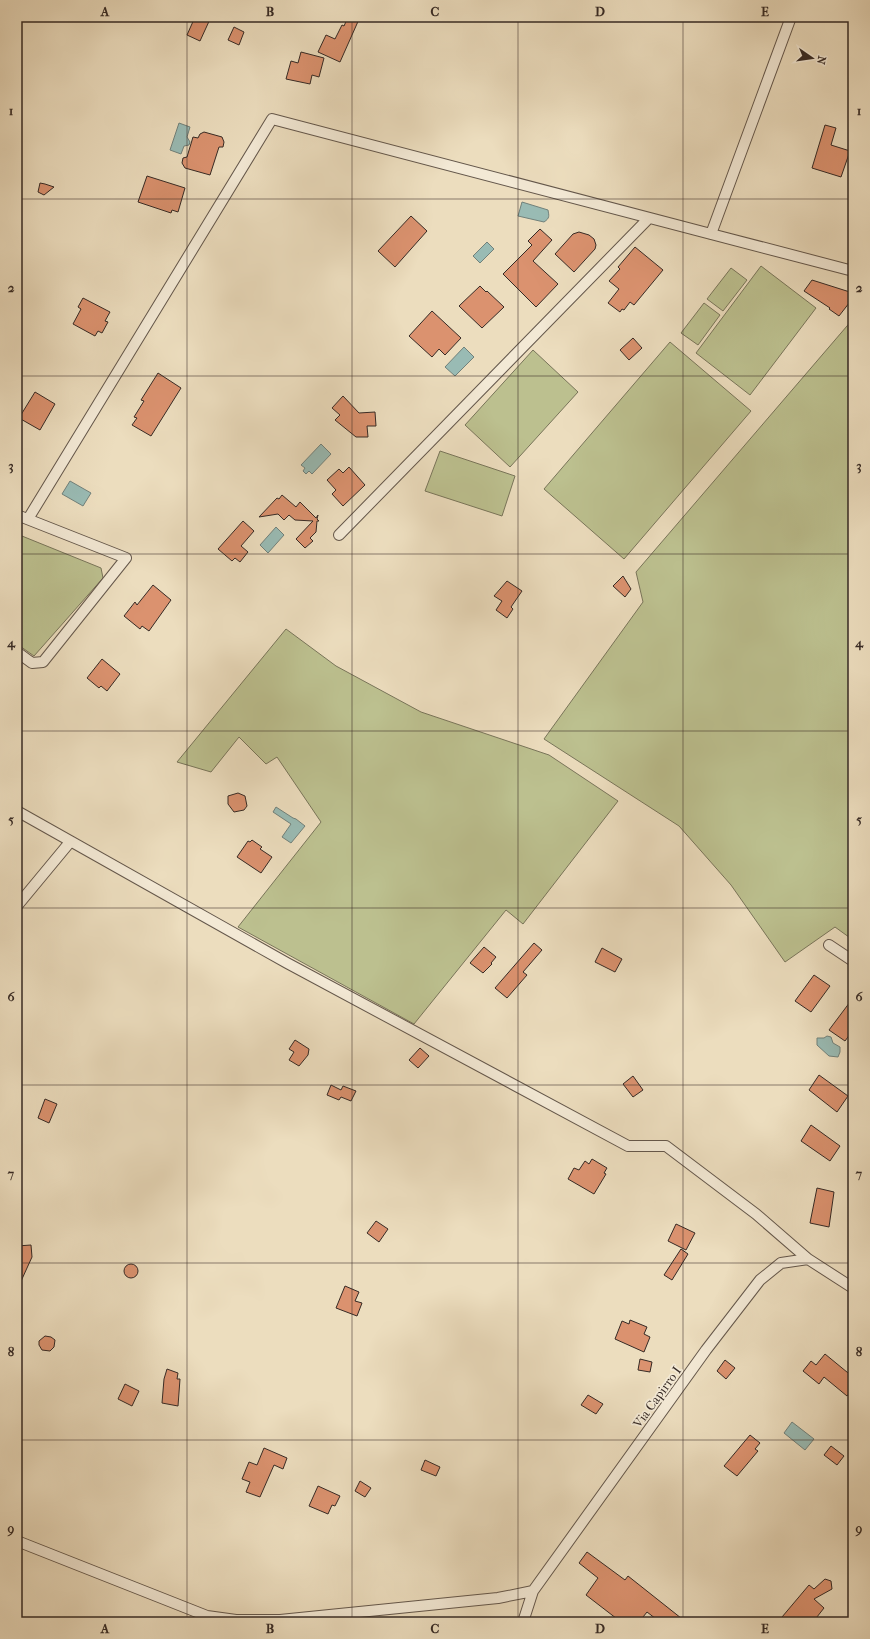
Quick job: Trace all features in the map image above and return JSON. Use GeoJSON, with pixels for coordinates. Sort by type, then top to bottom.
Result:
{"type":"FeatureCollection","features":[{"type":"Feature","properties":{"kind":"street"},"geometry":{"type":"LineString","coordinates":[[711,234],[791,17]]}},
{"type":"Feature","properties":{"kind":"street"},"geometry":{"type":"LineString","coordinates":[[28,519],[272,119],[853,271]]}},
{"type":"Feature","properties":{"kind":"street"},"geometry":{"type":"LineString","coordinates":[[339,535],[649,218]]}},
{"type":"Feature","properties":{"kind":"street"},"geometry":{"type":"LineString","coordinates":[[17,515],[126,558],[43,662],[32,663],[17,652]]}},
{"type":"Feature","properties":{"kind":"street"},"geometry":{"type":"LineString","coordinates":[[17,811],[287,963],[628,1146],[666,1146],[756,1214],[808,1259],[853,1288]]}},
{"type":"Feature","properties":{"kind":"street"},"geometry":{"type":"LineString","coordinates":[[17,906],[70,842]]}},
{"type":"Feature","properties":{"kind":"street"},"geometry":{"type":"LineString","coordinates":[[828,945],[853,961]]}},
{"type":"Feature","properties":{"kind":"street","name":"Via Capirro I"},"geometry":{"type":"LineString","coordinates":[[523,1622],[533,1591],[706,1350],[760,1280],[781,1263],[808,1259]]}},
{"type":"Feature","properties":{"kind":"street"},"geometry":{"type":"LineString","coordinates":[[17,1541],[207,1616],[236,1620],[280,1620],[498,1598],[533,1591]]}},
{"type":"Feature","properties":{"kind":"green space"},"geometry":{"type":"Polygon","coordinates":[[[761,266],[816,308],[750,395],[696,353],[761,266]]]}},
{"type":"Feature","properties":{"kind":"green space"},"geometry":{"type":"Polygon","coordinates":[[[731,268],[747,280],[723,311],[707,299],[731,268]]]}},
{"type":"Feature","properties":{"kind":"green space"},"geometry":{"type":"Polygon","coordinates":[[[704,303],[720,315],[698,345],[681,333],[704,303]]]}},
{"type":"Feature","properties":{"kind":"green space"},"geometry":{"type":"Polygon","coordinates":[[[853,319],[853,940],[835,927],[785,962],[731,885],[679,826],[544,739],[643,602],[636,572],[853,319]]]}},
{"type":"Feature","properties":{"kind":"green space"},"geometry":{"type":"Polygon","coordinates":[[[670,342],[751,411],[624,559],[544,489],[670,342]]]}},
{"type":"Feature","properties":{"kind":"green space"},"geometry":{"type":"Polygon","coordinates":[[[533,350],[578,392],[510,467],[465,425],[533,350]]]}},
{"type":"Feature","properties":{"kind":"green space"},"geometry":{"type":"Polygon","coordinates":[[[440,451],[515,476],[502,516],[425,491],[440,451]]]}},
{"type":"Feature","properties":{"kind":"green space"},"geometry":{"type":"Polygon","coordinates":[[[17,534],[101,568],[103,578],[34,656],[17,644],[17,534]]]}},
{"type":"Feature","properties":{"kind":"green space"},"geometry":{"type":"Polygon","coordinates":[[[286,629],[336,666],[421,712],[549,755],[618,801],[523,924],[506,910],[414,1024],[238,927],[321,822],[277,757],[266,764],[239,737],[211,772],[177,762],[286,629]]]}},
{"type":"Feature","properties":{"kind":"water"},"geometry":{"type":"Polygon","coordinates":[[[179,123],[190,127],[187,137],[190,142],[189,145],[184,146],[181,154],[170,150],[179,123]]]}},
{"type":"Feature","properties":{"kind":"water"},"geometry":{"type":"Polygon","coordinates":[[[522,202],[548,210],[549,215],[546,221],[544,222],[518,216],[522,202]]]}},
{"type":"Feature","properties":{"kind":"water"},"geometry":{"type":"Polygon","coordinates":[[[487,242],[494,249],[480,263],[473,256],[487,242]]]}},
{"type":"Feature","properties":{"kind":"water"},"geometry":{"type":"Polygon","coordinates":[[[464,347],[474,357],[455,376],[445,367],[464,347]]]}},
{"type":"Feature","properties":{"kind":"water"},"geometry":{"type":"Polygon","coordinates":[[[321,444],[331,454],[312,474],[309,471],[306,474],[303,471],[305,468],[301,465],[321,444]]]}},
{"type":"Feature","properties":{"kind":"water"},"geometry":{"type":"Polygon","coordinates":[[[70,481],[91,493],[83,506],[62,494],[70,481]]]}},
{"type":"Feature","properties":{"kind":"water"},"geometry":{"type":"Polygon","coordinates":[[[276,527],[284,535],[268,553],[260,545],[276,527]]]}},
{"type":"Feature","properties":{"kind":"water"},"geometry":{"type":"Polygon","coordinates":[[[276,807],[305,826],[291,843],[282,837],[291,824],[273,812],[276,807]]]}},
{"type":"Feature","properties":{"kind":"water"},"geometry":{"type":"Polygon","coordinates":[[[827,1036],[831,1037],[833,1043],[840,1047],[838,1057],[829,1056],[817,1045],[817,1038],[824,1038],[827,1036]]]}},
{"type":"Feature","properties":{"kind":"water"},"geometry":{"type":"Polygon","coordinates":[[[792,1422],[814,1439],[805,1450],[784,1433],[792,1422]]]}},
{"type":"Feature","properties":{"kind":"building"},"geometry":{"type":"Polygon","coordinates":[[[195,17],[211,17],[200,41],[187,35],[195,17]]]}},
{"type":"Feature","properties":{"kind":"building"},"geometry":{"type":"Polygon","coordinates":[[[348,17],[360,17],[340,62],[318,52],[326,35],[335,39],[348,17]]]}},
{"type":"Feature","properties":{"kind":"building"},"geometry":{"type":"Polygon","coordinates":[[[234,27],[244,32],[239,45],[228,40],[234,27]]]}},
{"type":"Feature","properties":{"kind":"building"},"geometry":{"type":"Polygon","coordinates":[[[301,52],[324,58],[319,77],[312,75],[310,84],[286,79],[291,61],[298,63],[301,52]]]}},
{"type":"Feature","properties":{"kind":"building"},"geometry":{"type":"Polygon","coordinates":[[[825,125],[836,128],[831,145],[850,151],[841,177],[812,168],[825,125]]]}},
{"type":"Feature","properties":{"kind":"building"},"geometry":{"type":"Polygon","coordinates":[[[204,132],[222,137],[224,142],[223,147],[219,147],[210,175],[185,168],[182,163],[183,158],[187,157],[193,137],[198,138],[200,134],[204,132]]]}},
{"type":"Feature","properties":{"kind":"building"},"geometry":{"type":"Polygon","coordinates":[[[147,176],[185,188],[178,212],[172,210],[171,213],[138,202],[147,176]]]}},
{"type":"Feature","properties":{"kind":"building"},"geometry":{"type":"Polygon","coordinates":[[[40,183],[54,187],[44,195],[38,192],[40,183]]]}},
{"type":"Feature","properties":{"kind":"building"},"geometry":{"type":"Polygon","coordinates":[[[411,216],[427,231],[395,267],[378,251],[411,216]]]}},
{"type":"Feature","properties":{"kind":"building"},"geometry":{"type":"Polygon","coordinates":[[[540,229],[552,240],[533,261],[558,284],[536,307],[503,274],[532,245],[528,241],[540,229]]]}},
{"type":"Feature","properties":{"kind":"building"},"geometry":{"type":"Polygon","coordinates":[[[579,232],[589,235],[594,239],[596,245],[595,249],[574,272],[555,254],[573,234],[579,232]]]}},
{"type":"Feature","properties":{"kind":"building"},"geometry":{"type":"Polygon","coordinates":[[[635,247],[663,270],[634,305],[630,302],[624,310],[622,309],[620,312],[608,303],[619,289],[609,281],[620,269],[618,267],[635,247]]]}},
{"type":"Feature","properties":{"kind":"building"},"geometry":{"type":"Polygon","coordinates":[[[812,280],[853,293],[853,298],[839,316],[829,309],[830,308],[804,291],[812,280]]]}},
{"type":"Feature","properties":{"kind":"building"},"geometry":{"type":"Polygon","coordinates":[[[480,286],[504,307],[482,328],[459,306],[480,286]]]}},
{"type":"Feature","properties":{"kind":"building"},"geometry":{"type":"Polygon","coordinates":[[[83,298],[110,312],[105,321],[108,322],[102,333],[98,331],[95,336],[73,324],[81,309],[78,307],[83,298]]]}},
{"type":"Feature","properties":{"kind":"building"},"geometry":{"type":"Polygon","coordinates":[[[432,311],[461,338],[445,355],[439,349],[432,357],[409,336],[432,311]]]}},
{"type":"Feature","properties":{"kind":"building"},"geometry":{"type":"Polygon","coordinates":[[[633,338],[642,348],[629,360],[620,350],[633,338]]]}},
{"type":"Feature","properties":{"kind":"building"},"geometry":{"type":"Polygon","coordinates":[[[158,373],[181,388],[151,436],[132,425],[137,418],[134,417],[144,401],[141,400],[158,373]]]}},
{"type":"Feature","properties":{"kind":"building"},"geometry":{"type":"Polygon","coordinates":[[[35,392],[55,404],[40,430],[19,418],[35,392]]]}},
{"type":"Feature","properties":{"kind":"building"},"geometry":{"type":"Polygon","coordinates":[[[343,396],[359,413],[375,412],[376,426],[367,426],[368,437],[356,437],[335,420],[340,415],[332,408],[343,396]]]}},
{"type":"Feature","properties":{"kind":"building"},"geometry":{"type":"Polygon","coordinates":[[[349,467],[365,485],[343,506],[332,494],[336,490],[327,480],[339,469],[343,473],[349,467]]]}},
{"type":"Feature","properties":{"kind":"building"},"geometry":{"type":"Polygon","coordinates":[[[282,495],[296,507],[300,502],[316,518],[318,515],[317,519],[319,521],[317,521],[316,532],[310,538],[313,541],[305,548],[296,539],[313,521],[295,520],[289,515],[284,520],[278,514],[259,517],[277,498],[279,499],[282,495]]]}},
{"type":"Feature","properties":{"kind":"building"},"geometry":{"type":"Polygon","coordinates":[[[243,521],[254,531],[241,546],[248,552],[240,562],[235,558],[232,561],[218,549],[243,521]]]}},
{"type":"Feature","properties":{"kind":"building"},"geometry":{"type":"Polygon","coordinates":[[[623,576],[631,589],[625,597],[613,586],[623,576]]]}},
{"type":"Feature","properties":{"kind":"building"},"geometry":{"type":"Polygon","coordinates":[[[507,581],[522,591],[511,607],[513,609],[507,618],[496,610],[502,601],[494,596],[507,581]]]}},
{"type":"Feature","properties":{"kind":"building"},"geometry":{"type":"Polygon","coordinates":[[[153,585],[171,600],[149,631],[142,626],[140,629],[124,616],[135,602],[137,605],[153,585]]]}},
{"type":"Feature","properties":{"kind":"building"},"geometry":{"type":"Polygon","coordinates":[[[102,659],[120,674],[107,691],[101,686],[99,688],[87,678],[102,659]]]}},
{"type":"Feature","properties":{"kind":"building"},"geometry":{"type":"Polygon","coordinates":[[[238,793],[245,796],[247,806],[244,810],[234,812],[228,804],[228,796],[238,793]]]}},
{"type":"Feature","properties":{"kind":"building"},"geometry":{"type":"Polygon","coordinates":[[[252,840],[262,847],[260,849],[272,857],[261,873],[237,857],[248,841],[250,842],[252,840]]]}},
{"type":"Feature","properties":{"kind":"building"},"geometry":{"type":"Polygon","coordinates":[[[534,943],[542,950],[523,972],[527,975],[507,998],[495,988],[534,943]]]}},
{"type":"Feature","properties":{"kind":"building"},"geometry":{"type":"Polygon","coordinates":[[[484,947],[496,957],[491,963],[492,964],[483,973],[470,963],[484,947]]]}},
{"type":"Feature","properties":{"kind":"building"},"geometry":{"type":"Polygon","coordinates":[[[602,948],[622,959],[615,972],[595,962],[602,948]]]}},
{"type":"Feature","properties":{"kind":"building"},"geometry":{"type":"Polygon","coordinates":[[[814,975],[830,986],[811,1012],[795,1001],[814,975]]]}},
{"type":"Feature","properties":{"kind":"building"},"geometry":{"type":"Polygon","coordinates":[[[853,998],[853,1030],[845,1041],[829,1030],[853,998]]]}},
{"type":"Feature","properties":{"kind":"building"},"geometry":{"type":"Polygon","coordinates":[[[295,1040],[309,1049],[308,1055],[299,1066],[289,1060],[294,1052],[289,1049],[295,1040]]]}},
{"type":"Feature","properties":{"kind":"building"},"geometry":{"type":"Polygon","coordinates":[[[420,1048],[429,1056],[418,1068],[409,1060],[420,1048]]]}},
{"type":"Feature","properties":{"kind":"building"},"geometry":{"type":"Polygon","coordinates":[[[819,1075],[848,1096],[837,1112],[809,1090],[819,1075]]]}},
{"type":"Feature","properties":{"kind":"building"},"geometry":{"type":"Polygon","coordinates":[[[633,1076],[643,1090],[633,1097],[623,1084],[633,1076]]]}},
{"type":"Feature","properties":{"kind":"building"},"geometry":{"type":"Polygon","coordinates":[[[331,1085],[341,1090],[343,1086],[356,1091],[351,1101],[341,1097],[339,1100],[327,1095],[331,1085]]]}},
{"type":"Feature","properties":{"kind":"building"},"geometry":{"type":"Polygon","coordinates":[[[45,1099],[57,1104],[49,1123],[38,1118],[45,1099]]]}},
{"type":"Feature","properties":{"kind":"building"},"geometry":{"type":"Polygon","coordinates":[[[811,1125],[840,1146],[830,1161],[801,1141],[811,1125]]]}},
{"type":"Feature","properties":{"kind":"building"},"geometry":{"type":"Polygon","coordinates":[[[592,1159],[607,1168],[604,1173],[606,1174],[594,1194],[568,1179],[574,1168],[579,1170],[585,1161],[589,1164],[592,1159]]]}},
{"type":"Feature","properties":{"kind":"building"},"geometry":{"type":"Polygon","coordinates":[[[817,1188],[834,1192],[829,1227],[810,1223],[817,1188]]]}},
{"type":"Feature","properties":{"kind":"building"},"geometry":{"type":"Polygon","coordinates":[[[376,1221],[388,1229],[379,1242],[367,1233],[376,1221]]]}},
{"type":"Feature","properties":{"kind":"building"},"geometry":{"type":"Polygon","coordinates":[[[676,1224],[695,1233],[686,1250],[668,1241],[676,1224]]]}},
{"type":"Feature","properties":{"kind":"building"},"geometry":{"type":"Polygon","coordinates":[[[31,1245],[32,1257],[17,1290],[17,1246],[31,1245]]]}},
{"type":"Feature","properties":{"kind":"building"},"geometry":{"type":"Polygon","coordinates":[[[681,1249],[688,1254],[672,1280],[664,1275],[681,1249]]]}},
{"type":"Feature","properties":{"kind":"building"},"geometry":{"type":"Polygon","coordinates":[[[131,1264],[136,1266],[138,1271],[136,1276],[131,1278],[126,1276],[124,1271],[126,1266],[131,1264]]]}},
{"type":"Feature","properties":{"kind":"building"},"geometry":{"type":"Polygon","coordinates":[[[345,1286],[359,1292],[355,1301],[362,1303],[357,1316],[336,1308],[345,1286]]]}},
{"type":"Feature","properties":{"kind":"building"},"geometry":{"type":"Polygon","coordinates":[[[630,1320],[647,1327],[644,1334],[650,1337],[644,1352],[615,1339],[622,1321],[629,1324],[630,1320]]]}},
{"type":"Feature","properties":{"kind":"building"},"geometry":{"type":"Polygon","coordinates":[[[45,1336],[51,1337],[55,1340],[54,1347],[50,1351],[42,1350],[39,1345],[39,1341],[45,1336]]]}},
{"type":"Feature","properties":{"kind":"building"},"geometry":{"type":"Polygon","coordinates":[[[825,1354],[853,1377],[853,1388],[847,1396],[824,1377],[819,1384],[803,1371],[811,1361],[816,1365],[825,1354]]]}},
{"type":"Feature","properties":{"kind":"building"},"geometry":{"type":"Polygon","coordinates":[[[640,1359],[652,1362],[650,1372],[638,1370],[640,1359]]]}},
{"type":"Feature","properties":{"kind":"building"},"geometry":{"type":"Polygon","coordinates":[[[725,1360],[735,1368],[726,1379],[717,1371],[725,1360]]]}},
{"type":"Feature","properties":{"kind":"building"},"geometry":{"type":"Polygon","coordinates":[[[167,1369],[178,1373],[177,1379],[180,1379],[178,1406],[162,1403],[164,1379],[167,1369]]]}},
{"type":"Feature","properties":{"kind":"building"},"geometry":{"type":"Polygon","coordinates":[[[125,1384],[139,1391],[132,1406],[118,1399],[125,1384]]]}},
{"type":"Feature","properties":{"kind":"building"},"geometry":{"type":"Polygon","coordinates":[[[588,1395],[603,1404],[596,1414],[581,1405],[588,1395]]]}},
{"type":"Feature","properties":{"kind":"building"},"geometry":{"type":"Polygon","coordinates":[[[750,1435],[760,1443],[755,1449],[758,1451],[737,1476],[724,1466],[750,1435]]]}},
{"type":"Feature","properties":{"kind":"building"},"geometry":{"type":"Polygon","coordinates":[[[831,1446],[844,1456],[837,1465],[824,1455],[831,1446]]]}},
{"type":"Feature","properties":{"kind":"building"},"geometry":{"type":"Polygon","coordinates":[[[264,1448],[287,1458],[283,1469],[274,1465],[260,1497],[246,1492],[250,1482],[242,1479],[249,1462],[257,1465],[264,1448]]]}},
{"type":"Feature","properties":{"kind":"building"},"geometry":{"type":"Polygon","coordinates":[[[425,1460],[440,1467],[436,1476],[421,1470],[425,1460]]]}},
{"type":"Feature","properties":{"kind":"building"},"geometry":{"type":"Polygon","coordinates":[[[360,1481],[371,1488],[365,1497],[355,1491],[360,1481]]]}},
{"type":"Feature","properties":{"kind":"building"},"geometry":{"type":"Polygon","coordinates":[[[318,1486],[340,1496],[335,1506],[332,1505],[328,1514],[309,1506],[318,1486]]]}},
{"type":"Feature","properties":{"kind":"building"},"geometry":{"type":"Polygon","coordinates":[[[587,1552],[625,1580],[628,1576],[686,1622],[660,1622],[647,1612],[639,1622],[621,1622],[586,1595],[598,1578],[579,1563],[587,1552]]]}},
{"type":"Feature","properties":{"kind":"building"},"geometry":{"type":"Polygon","coordinates":[[[825,1579],[831,1581],[832,1589],[814,1599],[824,1608],[813,1622],[788,1622],[782,1617],[809,1585],[814,1589],[825,1579]]]}}]}
